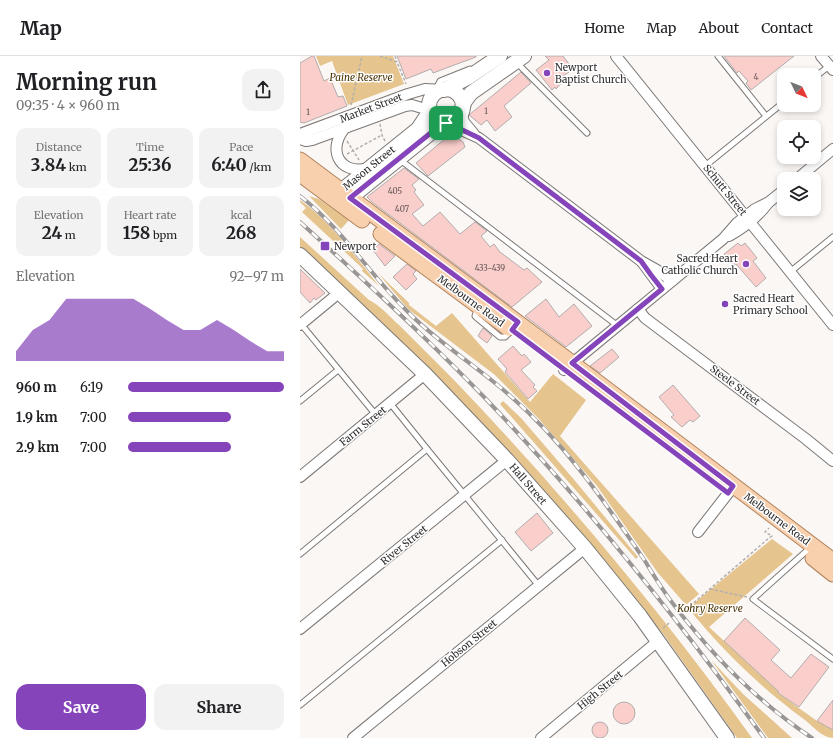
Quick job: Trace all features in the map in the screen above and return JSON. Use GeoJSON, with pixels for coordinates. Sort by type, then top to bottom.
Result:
{"type":"FeatureCollection","features":[{"type":"Feature","properties":{"kind":"main road","name":"Melbourne Road"},"geometry":{"type":"LineString","coordinates":[[300,160],[343,197],[478,306],[515,326]]}},
{"type":"Feature","properties":{"kind":"main road","name":"Melbourne Road"},"geometry":{"type":"LineString","coordinates":[[300,174],[343,197],[515,326],[809,549],[833,574]]}},
{"type":"Feature","properties":{"kind":"main road","name":"Melbourne Road"},"geometry":{"type":"LineString","coordinates":[[730,490],[770,526],[833,561]]}},
{"type":"Feature","properties":{"kind":"street"},"geometry":{"type":"LineString","coordinates":[[436,98],[500,56]]}},
{"type":"Feature","properties":{"kind":"street","name":"Schutt Street"},"geometry":{"type":"LineString","coordinates":[[616,56],[833,325]]}},
{"type":"Feature","properties":{"kind":"street"},"geometry":{"type":"LineString","coordinates":[[822,56],[831,68]]}},
{"type":"Feature","properties":{"kind":"street"},"geometry":{"type":"LineString","coordinates":[[445,123],[456,120],[465,101],[471,93],[520,59]]}},
{"type":"Feature","properties":{"kind":"street","name":"Market Street"},"geometry":{"type":"LineString","coordinates":[[300,134],[422,90],[436,98]]}},
{"type":"Feature","properties":{"kind":"street"},"geometry":{"type":"LineString","coordinates":[[436,98],[452,91],[461,100],[462,117],[465,124],[479,138],[641,261],[672,281]]}},
{"type":"Feature","properties":{"kind":"street"},"geometry":{"type":"LineString","coordinates":[[436,98],[436,120],[479,138]]}},
{"type":"Feature","properties":{"kind":"street","name":"Market Street"},"geometry":{"type":"LineString","coordinates":[[300,139],[306,141],[312,140],[407,105],[436,98]]}},
{"type":"Feature","properties":{"kind":"street","name":"Mason Street"},"geometry":{"type":"LineString","coordinates":[[343,197],[366,165],[418,129],[436,98]]}},
{"type":"Feature","properties":{"kind":"street","name":"Mason Street"},"geometry":{"type":"LineString","coordinates":[[343,197],[398,159],[445,123]]}},
{"type":"Feature","properties":{"kind":"street"},"geometry":{"type":"LineString","coordinates":[[347,126],[341,133],[336,143],[336,151],[339,159],[346,166],[354,169],[366,165]]}},
{"type":"Feature","properties":{"kind":"street"},"geometry":{"type":"LineString","coordinates":[[805,172],[833,149]]}},
{"type":"Feature","properties":{"kind":"street"},"geometry":{"type":"LineString","coordinates":[[568,366],[724,238],[742,229],[748,219],[760,214],[769,202],[777,196]]}},
{"type":"Feature","properties":{"kind":"street","name":"Hall Street"},"geometry":{"type":"LineString","coordinates":[[300,255],[425,374],[507,460],[585,548],[640,616],[727,738]]}},
{"type":"Feature","properties":{"kind":"street"},"geometry":{"type":"LineString","coordinates":[[641,261],[662,289]]}},
{"type":"Feature","properties":{"kind":"street"},"geometry":{"type":"LineString","coordinates":[[300,324],[340,292]]}},
{"type":"Feature","properties":{"kind":"street","name":"Steele Street"},"geometry":{"type":"LineString","coordinates":[[638,309],[645,318],[806,438],[833,461]]}},
{"type":"Feature","properties":{"kind":"street","name":"Farm Street"},"geometry":{"type":"LineString","coordinates":[[300,477],[425,374]]}},
{"type":"Feature","properties":{"kind":"street","name":"River Street"},"geometry":{"type":"LineString","coordinates":[[300,629],[507,460]]}},
{"type":"Feature","properties":{"kind":"street"},"geometry":{"type":"LineString","coordinates":[[698,532],[730,490]]}},
{"type":"Feature","properties":{"kind":"street","name":"Hobson Street"},"geometry":{"type":"LineString","coordinates":[[353,738],[585,548]]}},
{"type":"Feature","properties":{"kind":"street","name":"High Street"},"geometry":{"type":"LineString","coordinates":[[541,738],[658,642]]}},
{"type":"Feature","properties":{"kind":"lane"},"geometry":{"type":"LineString","coordinates":[[718,56],[766,116]]}},
{"type":"Feature","properties":{"kind":"lane"},"geometry":{"type":"LineString","coordinates":[[520,59],[587,134]]}},
{"type":"Feature","properties":{"kind":"lane"},"geometry":{"type":"LineString","coordinates":[[821,74],[831,68]]}},
{"type":"Feature","properties":{"kind":"lane"},"geometry":{"type":"LineString","coordinates":[[705,166],[777,107]]}},
{"type":"Feature","properties":{"kind":"lane"},"geometry":{"type":"LineString","coordinates":[[398,159],[618,326]]}},
{"type":"Feature","properties":{"kind":"lane"},"geometry":{"type":"LineString","coordinates":[[790,272],[833,237]]}},
{"type":"Feature","properties":{"kind":"lane"},"geometry":{"type":"LineString","coordinates":[[300,324],[376,415]]}},
{"type":"Feature","properties":{"kind":"lane"},"geometry":{"type":"LineString","coordinates":[[300,401],[338,370]]}},
{"type":"Feature","properties":{"kind":"lane"},"geometry":{"type":"LineString","coordinates":[[390,403],[539,586]]}},
{"type":"Feature","properties":{"kind":"lane"},"geometry":{"type":"LineString","coordinates":[[300,554],[427,449]]}},
{"type":"Feature","properties":{"kind":"lane"},"geometry":{"type":"LineString","coordinates":[[300,705],[502,540]]}},
{"type":"Feature","properties":{"kind":"lane"},"geometry":{"type":"LineString","coordinates":[[809,549],[753,599],[833,659]]}},
{"type":"Feature","properties":{"kind":"path"},"geometry":{"type":"LineString","coordinates":[[350,107],[362,56]]}},
{"type":"Feature","properties":{"kind":"path"},"geometry":{"type":"LineString","coordinates":[[380,56],[397,62]]}},
{"type":"Feature","properties":{"kind":"path"},"geometry":{"type":"LineString","coordinates":[[395,56],[408,94]]}},
{"type":"Feature","properties":{"kind":"path"},"geometry":{"type":"LineString","coordinates":[[379,122],[382,135],[388,145]]}},
{"type":"Feature","properties":{"kind":"path"},"geometry":{"type":"LineString","coordinates":[[339,159],[382,135]]}},
{"type":"Feature","properties":{"kind":"path"},"geometry":{"type":"LineString","coordinates":[[343,141],[345,138],[366,165]]}},
{"type":"Feature","properties":{"kind":"path"},"geometry":{"type":"LineString","coordinates":[[690,606],[772,536],[765,532],[770,526]]}},
{"type":"Feature","properties":{"kind":"path"},"geometry":{"type":"LineString","coordinates":[[710,589],[753,599]]}},
{"type":"Feature","properties":{"kind":"green space","name":"Paine Reserve"},"geometry":{"type":"Polygon","coordinates":[[[316,56],[393,56],[404,84],[348,105],[332,61],[320,66],[316,56]]]}},
{"type":"Feature","properties":{"kind":"green space"},"geometry":{"type":"Polygon","coordinates":[[[309,196],[319,199],[349,220],[341,229],[309,196]]]}},
{"type":"Feature","properties":{"kind":"green space"},"geometry":{"type":"Polygon","coordinates":[[[300,200],[322,218],[352,251],[379,286],[362,271],[363,269],[359,265],[302,212],[306,208],[300,200]]]}},
{"type":"Feature","properties":{"kind":"green space"},"geometry":{"type":"Polygon","coordinates":[[[300,237],[369,300],[381,308],[399,325],[453,379],[532,465],[646,598],[752,738],[737,738],[664,635],[578,530],[425,365],[344,287],[300,248],[300,237]]]}},
{"type":"Feature","properties":{"kind":"green space"},"geometry":{"type":"Polygon","coordinates":[[[378,273],[409,303],[409,305],[436,326],[452,313],[530,402],[553,374],[586,400],[560,436],[699,594],[686,605],[658,573],[597,486],[539,419],[495,375],[408,309],[378,273]]]}},
{"type":"Feature","properties":{"kind":"green space"},"geometry":{"type":"Polygon","coordinates":[[[503,401],[521,418],[576,482],[638,557],[636,559],[500,404],[503,401]]]}},
{"type":"Feature","properties":{"kind":"green space","name":"Kohry Reserve"},"geometry":{"type":"Polygon","coordinates":[[[772,539],[793,554],[709,627],[778,691],[778,693],[817,721],[833,730],[833,738],[825,736],[818,731],[757,681],[729,654],[688,608],[772,539]]]}},
{"type":"Feature","properties":{"kind":"green space"},"geometry":{"type":"Polygon","coordinates":[[[711,660],[743,694],[792,738],[768,738],[711,660]]]}},
{"type":"Feature","properties":{"kind":"building"},"geometry":{"type":"Polygon","coordinates":[[[314,56],[324,81],[330,78],[338,97],[343,96],[347,106],[304,123],[300,122],[300,63],[314,56]]]}},
{"type":"Feature","properties":{"kind":"building"},"geometry":{"type":"Polygon","coordinates":[[[397,56],[476,57],[433,73],[431,69],[406,79],[397,56]]]}},
{"type":"Feature","properties":{"kind":"building"},"geometry":{"type":"Polygon","coordinates":[[[545,56],[563,56],[573,69],[562,77],[564,80],[556,89],[555,87],[552,90],[536,70],[549,60],[545,56]]]}},
{"type":"Feature","properties":{"kind":"building"},"geometry":{"type":"Polygon","coordinates":[[[724,56],[794,56],[751,90],[746,83],[748,81],[739,71],[737,73],[724,56]]]}},
{"type":"Feature","properties":{"kind":"building"},"geometry":{"type":"Polygon","coordinates":[[[521,72],[531,83],[504,106],[512,117],[495,131],[487,120],[481,125],[469,115],[521,72]]]}},
{"type":"Feature","properties":{"kind":"building"},"geometry":{"type":"Polygon","coordinates":[[[451,134],[463,142],[465,147],[428,176],[416,163],[451,134]]]}},
{"type":"Feature","properties":{"kind":"building"},"geometry":{"type":"Polygon","coordinates":[[[404,168],[419,179],[412,185],[416,190],[414,192],[424,205],[412,214],[423,226],[440,212],[460,234],[475,222],[487,231],[481,236],[490,247],[494,244],[500,252],[524,270],[527,268],[542,282],[512,307],[367,197],[404,168]]]}},
{"type":"Feature","properties":{"kind":"building","name":"Sacred Heart Catholic Church"},"geometry":{"type":"Polygon","coordinates":[[[738,243],[741,246],[745,243],[757,258],[753,261],[766,278],[756,287],[736,264],[734,265],[724,254],[738,243]]]}},
{"type":"Feature","properties":{"kind":"building"},"geometry":{"type":"Polygon","coordinates":[[[379,244],[395,256],[385,266],[373,250],[379,244]]]}},
{"type":"Feature","properties":{"kind":"building"},"geometry":{"type":"Polygon","coordinates":[[[407,264],[416,271],[413,274],[417,279],[406,290],[393,277],[407,264]]]}},
{"type":"Feature","properties":{"kind":"building"},"geometry":{"type":"Polygon","coordinates":[[[300,269],[325,293],[316,300],[314,298],[310,303],[300,292],[300,269]]]}},
{"type":"Feature","properties":{"kind":"building"},"geometry":{"type":"Polygon","coordinates":[[[546,299],[559,317],[574,304],[592,326],[566,347],[525,316],[546,299]]]}},
{"type":"Feature","properties":{"kind":"building"},"geometry":{"type":"Polygon","coordinates":[[[483,328],[492,336],[487,343],[478,336],[483,328]]]}},
{"type":"Feature","properties":{"kind":"building"},"geometry":{"type":"Polygon","coordinates":[[[513,346],[522,356],[524,354],[531,362],[521,370],[535,385],[533,387],[537,391],[528,399],[505,372],[507,369],[498,359],[513,346]]]}},
{"type":"Feature","properties":{"kind":"building"},"geometry":{"type":"Polygon","coordinates":[[[612,349],[619,357],[600,373],[590,366],[612,349]]]}},
{"type":"Feature","properties":{"kind":"building"},"geometry":{"type":"Polygon","coordinates":[[[673,385],[700,416],[693,422],[690,420],[682,427],[671,417],[674,415],[659,397],[673,385]]]}},
{"type":"Feature","properties":{"kind":"building"},"geometry":{"type":"Polygon","coordinates":[[[537,513],[553,533],[531,551],[515,532],[537,513]]]}},
{"type":"Feature","properties":{"kind":"building"},"geometry":{"type":"Polygon","coordinates":[[[745,618],[780,650],[771,660],[791,678],[811,654],[829,667],[799,707],[778,693],[778,691],[724,641],[745,618]]]}},
{"type":"Feature","properties":{"kind":"building"},"geometry":{"type":"Polygon","coordinates":[[[833,700],[833,730],[817,721],[833,700]]]}},
{"type":"Feature","properties":{"kind":"building"},"geometry":{"type":"Polygon","coordinates":[[[624,702],[632,705],[635,713],[632,721],[624,724],[616,721],[613,713],[616,705],[624,702]]]}},
{"type":"Feature","properties":{"kind":"building"},"geometry":{"type":"Polygon","coordinates":[[[597,722],[603,722],[608,727],[606,736],[603,738],[597,738],[592,733],[592,727],[597,722]]]}},
{"type":"Feature","properties":{"kind":"railway"},"geometry":{"type":"LineString","coordinates":[[300,196],[330,223],[382,285],[410,314],[441,341],[507,393],[550,435],[570,457],[637,549],[666,594],[704,642],[755,694],[812,738]]}},
{"type":"Feature","properties":{"kind":"railway"},"geometry":{"type":"LineString","coordinates":[[300,222],[440,353],[485,398],[559,479],[665,606],[764,738]]}},
{"type":"Feature","properties":{"kind":"place","name":"Newport Baptist Church"},"geometry":{"type":"Point","coordinates":[547,73]}},
{"type":"Feature","properties":{"kind":"place","name":"Newport"},"geometry":{"type":"Point","coordinates":[325,246]}},
{"type":"Feature","properties":{"kind":"place","name":"Sacred Heart Catholic Church"},"geometry":{"type":"Point","coordinates":[746,264]}},
{"type":"Feature","properties":{"kind":"place","name":"Sacred Heart Primary School"},"geometry":{"type":"Point","coordinates":[725,304]}},
{"type":"Feature","properties":{"kind":"route"},"geometry":{"type":"LineString","coordinates":[[443,123],[446,123],[479,138],[641,261],[662,289],[572,363],[733,486],[728,493],[512,330],[518,322],[350,198],[435,129],[443,123]]}}]}
